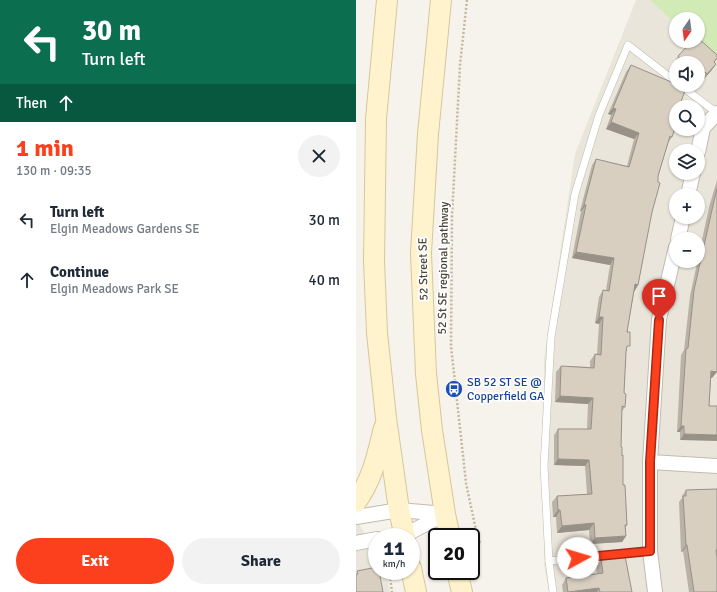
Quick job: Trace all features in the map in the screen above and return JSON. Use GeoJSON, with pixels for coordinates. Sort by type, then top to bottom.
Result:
{"type":"FeatureCollection","features":[{"type":"Feature","properties":{"kind":"main road"},"geometry":{"type":"LineString","coordinates":[[387,0],[376,119],[374,261],[378,333],[386,418],[399,510],[400,528]]}},
{"type":"Feature","properties":{"kind":"main road","name":"52 Street SE"},"geometry":{"type":"LineString","coordinates":[[441,0],[428,134],[421,253],[426,374],[432,430],[448,528]]}},
{"type":"Feature","properties":{"kind":"main road"},"geometry":{"type":"LineString","coordinates":[[356,502],[373,472],[386,418]]}},
{"type":"Feature","properties":{"kind":"main road"},"geometry":{"type":"LineString","coordinates":[[414,580],[416,592]]}},
{"type":"Feature","properties":{"kind":"main road"},"geometry":{"type":"LineString","coordinates":[[459,580],[462,592]]}},
{"type":"Feature","properties":{"kind":"street"},"geometry":{"type":"LineString","coordinates":[[700,144],[704,128],[717,113]]}},
{"type":"Feature","properties":{"kind":"street"},"geometry":{"type":"LineString","coordinates":[[655,592],[650,551],[650,462],[659,320],[671,268]]}},
{"type":"Feature","properties":{"kind":"street"},"geometry":{"type":"LineString","coordinates":[[650,462],[717,466]]}},
{"type":"Feature","properties":{"kind":"street"},"geometry":{"type":"LineString","coordinates":[[356,517],[399,510],[445,514]]}},
{"type":"Feature","properties":{"kind":"street"},"geometry":{"type":"LineString","coordinates":[[416,528],[445,514]]}},
{"type":"Feature","properties":{"kind":"street"},"geometry":{"type":"LineString","coordinates":[[356,543],[368,541]]}},
{"type":"Feature","properties":{"kind":"lane"},"geometry":{"type":"LineString","coordinates":[[554,592],[549,561],[544,466],[551,337],[575,194],[599,115],[628,45],[669,77]]}},
{"type":"Feature","properties":{"kind":"lane"},"geometry":{"type":"LineString","coordinates":[[689,92],[717,113]]}},
{"type":"Feature","properties":{"kind":"lane"},"geometry":{"type":"LineString","coordinates":[[549,561],[650,551]]}},
{"type":"Feature","properties":{"kind":"path","name":"52 St SE regional pathway"},"geometry":{"type":"LineString","coordinates":[[467,0],[460,65],[452,216],[452,346],[466,483],[475,528]]}},
{"type":"Feature","properties":{"kind":"path"},"geometry":{"type":"LineString","coordinates":[[390,580],[392,592]]}},
{"type":"Feature","properties":{"kind":"shaded area"},"geometry":{"type":"Polygon","coordinates":[[[636,0],[650,0],[669,18],[669,48],[703,48],[717,61],[717,592],[549,592],[544,564],[544,359],[575,154],[636,0]]]}},
{"type":"Feature","properties":{"kind":"shaded area"},"geometry":{"type":"Polygon","coordinates":[[[356,519],[368,539],[368,580],[388,580],[390,592],[356,592],[356,519]]]}},
{"type":"Feature","properties":{"kind":"green space"},"geometry":{"type":"Polygon","coordinates":[[[650,0],[717,0],[717,61],[703,48],[705,48],[705,12],[669,12],[669,18],[650,0]]]}},
{"type":"Feature","properties":{"kind":"building"},"geometry":{"type":"Polygon","coordinates":[[[705,44],[717,55],[717,58],[714,62],[716,64],[707,74],[705,72],[705,56],[678,56],[685,48],[705,48],[705,44]]]}},
{"type":"Feature","properties":{"kind":"building"},"geometry":{"type":"Polygon","coordinates":[[[631,65],[669,81],[669,92],[685,92],[682,100],[669,100],[670,136],[658,176],[658,182],[660,183],[652,212],[638,285],[635,284],[627,332],[630,332],[630,346],[627,346],[626,352],[624,393],[626,394],[625,407],[622,406],[621,447],[622,456],[623,455],[623,485],[625,485],[627,525],[625,525],[626,536],[595,538],[594,523],[562,526],[560,510],[558,510],[557,496],[592,494],[589,460],[558,459],[558,429],[591,429],[593,398],[560,396],[561,366],[594,368],[595,354],[601,355],[603,317],[599,317],[603,290],[609,291],[614,258],[576,252],[586,205],[584,205],[596,159],[629,167],[639,133],[611,122],[616,109],[613,108],[631,65]]]}},
{"type":"Feature","properties":{"kind":"building"},"geometry":{"type":"Polygon","coordinates":[[[717,189],[717,372],[711,371],[709,406],[717,406],[717,435],[684,434],[684,426],[681,426],[686,349],[688,348],[694,290],[699,268],[705,268],[705,242],[717,189]]]}},
{"type":"Feature","properties":{"kind":"building"},"geometry":{"type":"Polygon","coordinates":[[[717,489],[717,592],[694,592],[686,545],[683,496],[686,496],[686,490],[717,489]]]}},
{"type":"Feature","properties":{"kind":"building"},"geometry":{"type":"Polygon","coordinates":[[[625,556],[632,592],[600,592],[599,588],[568,592],[566,578],[603,573],[601,560],[625,556]]]}},
{"type":"Feature","properties":{"kind":"building"},"geometry":{"type":"Polygon","coordinates":[[[368,569],[368,580],[381,580],[383,592],[356,592],[357,571],[368,569]]]}},
{"type":"Feature","properties":{"kind":"place","name":"SB 52 ST SE @ Copperfield GA"},"geometry":{"type":"Point","coordinates":[454,389]}},
{"type":"Feature","properties":{"kind":"route"},"geometry":{"type":"LineString","coordinates":[[578,558],[650,551],[650,462],[659,320]]}}]}
